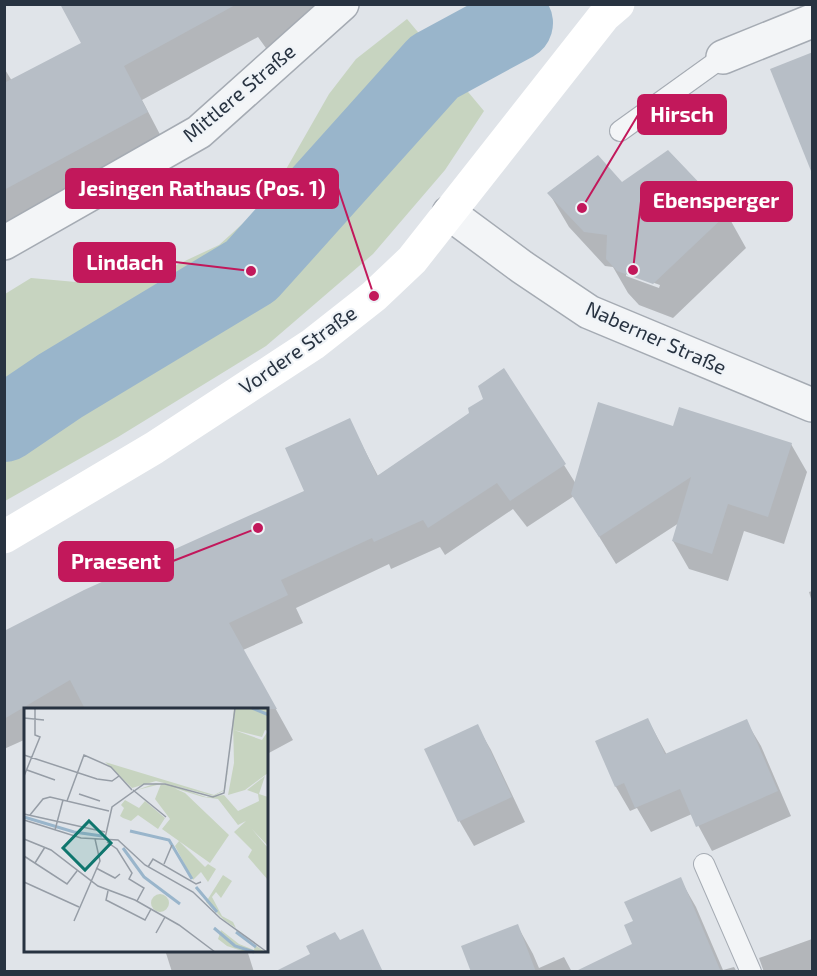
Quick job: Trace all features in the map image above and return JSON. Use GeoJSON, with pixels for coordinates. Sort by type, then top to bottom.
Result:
{"type":"FeatureCollection","features":[{"type":"Feature","properties":{"kind":"main road","name":"Vordere Straße"},"geometry":{"type":"LineString","coordinates":[[4,537],[154,448],[313,344],[374,296],[412,260],[610,8]]}},
{"type":"Feature","properties":{"kind":"street","name":"Mittlere Straße"},"geometry":{"type":"LineString","coordinates":[[4,243],[199,132],[342,4]]}},
{"type":"Feature","properties":{"kind":"street"},"geometry":{"type":"LineString","coordinates":[[723,57],[813,21]]}},
{"type":"Feature","properties":{"kind":"street","name":"Naberner Straße"},"geometry":{"type":"LineString","coordinates":[[449,213],[522,267],[589,312],[813,405]]}},
{"type":"Feature","properties":{"kind":"lane"},"geometry":{"type":"LineString","coordinates":[[620,131],[723,57]]}},
{"type":"Feature","properties":{"kind":"lane"},"geometry":{"type":"LineString","coordinates":[[704,864],[751,972]]}},
{"type":"Feature","properties":{"kind":"green space"},"geometry":{"type":"Polygon","coordinates":[[[407,19],[484,111],[445,170],[373,254],[266,346],[118,437],[5,501],[5,294],[31,278],[76,282],[140,282],[219,245],[250,217],[277,185],[329,94],[356,59],[407,19]]]}},
{"type":"Feature","properties":{"kind":"building"},"geometry":{"type":"Polygon","coordinates":[[[60,4],[237,4],[124,66],[148,112],[4,190],[4,83],[81,43],[60,4]]]}},
{"type":"Feature","properties":{"kind":"building"},"geometry":{"type":"Polygon","coordinates":[[[813,52],[813,170],[811,171],[770,69],[813,52]]]}},
{"type":"Feature","properties":{"kind":"building"},"geometry":{"type":"Polygon","coordinates":[[[668,150],[728,213],[653,284],[617,271],[606,259],[607,235],[584,232],[547,193],[598,155],[622,182],[668,150]]]}},
{"type":"Feature","properties":{"kind":"building"},"geometry":{"type":"Polygon","coordinates":[[[504,368],[566,464],[510,501],[497,483],[428,528],[423,520],[374,542],[372,538],[281,580],[288,595],[229,623],[277,709],[84,708],[70,680],[4,719],[4,631],[84,590],[304,491],[285,448],[350,418],[377,476],[469,413],[468,408],[483,399],[478,386],[504,368]]]}},
{"type":"Feature","properties":{"kind":"building"},"geometry":{"type":"Polygon","coordinates":[[[598,402],[673,426],[679,407],[792,443],[768,517],[728,504],[712,554],[672,541],[691,477],[599,537],[571,494],[598,402]]]}},
{"type":"Feature","properties":{"kind":"building"},"geometry":{"type":"Polygon","coordinates":[[[648,718],[665,754],[747,719],[778,791],[696,827],[680,789],[635,808],[624,783],[615,787],[595,741],[648,718]]]}},
{"type":"Feature","properties":{"kind":"building"},"geometry":{"type":"Polygon","coordinates":[[[478,724],[512,797],[458,822],[424,749],[478,724]]]}},
{"type":"Feature","properties":{"kind":"building"},"geometry":{"type":"Polygon","coordinates":[[[681,877],[721,972],[574,972],[632,944],[624,925],[633,921],[624,902],[681,877]]]}},
{"type":"Feature","properties":{"kind":"building"},"geometry":{"type":"Polygon","coordinates":[[[518,924],[536,972],[471,972],[461,946],[518,924]]]}},
{"type":"Feature","properties":{"kind":"building"},"geometry":{"type":"Polygon","coordinates":[[[363,929],[383,972],[274,972],[310,954],[306,946],[335,932],[340,940],[363,929]]]}},
{"type":"Feature","properties":{"kind":"waterway"},"geometry":{"type":"LineString","coordinates":[[4,424],[60,386],[251,271],[434,67],[515,23]]}},
{"type":"Feature","properties":{"kind":"place","name":"Hirsch"},"geometry":{"type":"Point","coordinates":[582,208]}},
{"type":"Feature","properties":{"kind":"place","name":"Ebensperger"},"geometry":{"type":"Point","coordinates":[633,270]}},
{"type":"Feature","properties":{"kind":"place","name":"Lindach"},"geometry":{"type":"Point","coordinates":[251,271]}},
{"type":"Feature","properties":{"kind":"place","name":"Jesingen Rathaus (Pos. 1)"},"geometry":{"type":"Point","coordinates":[374,296]}},
{"type":"Feature","properties":{"kind":"place","name":"Praesent"},"geometry":{"type":"Point","coordinates":[258,528]}}]}
